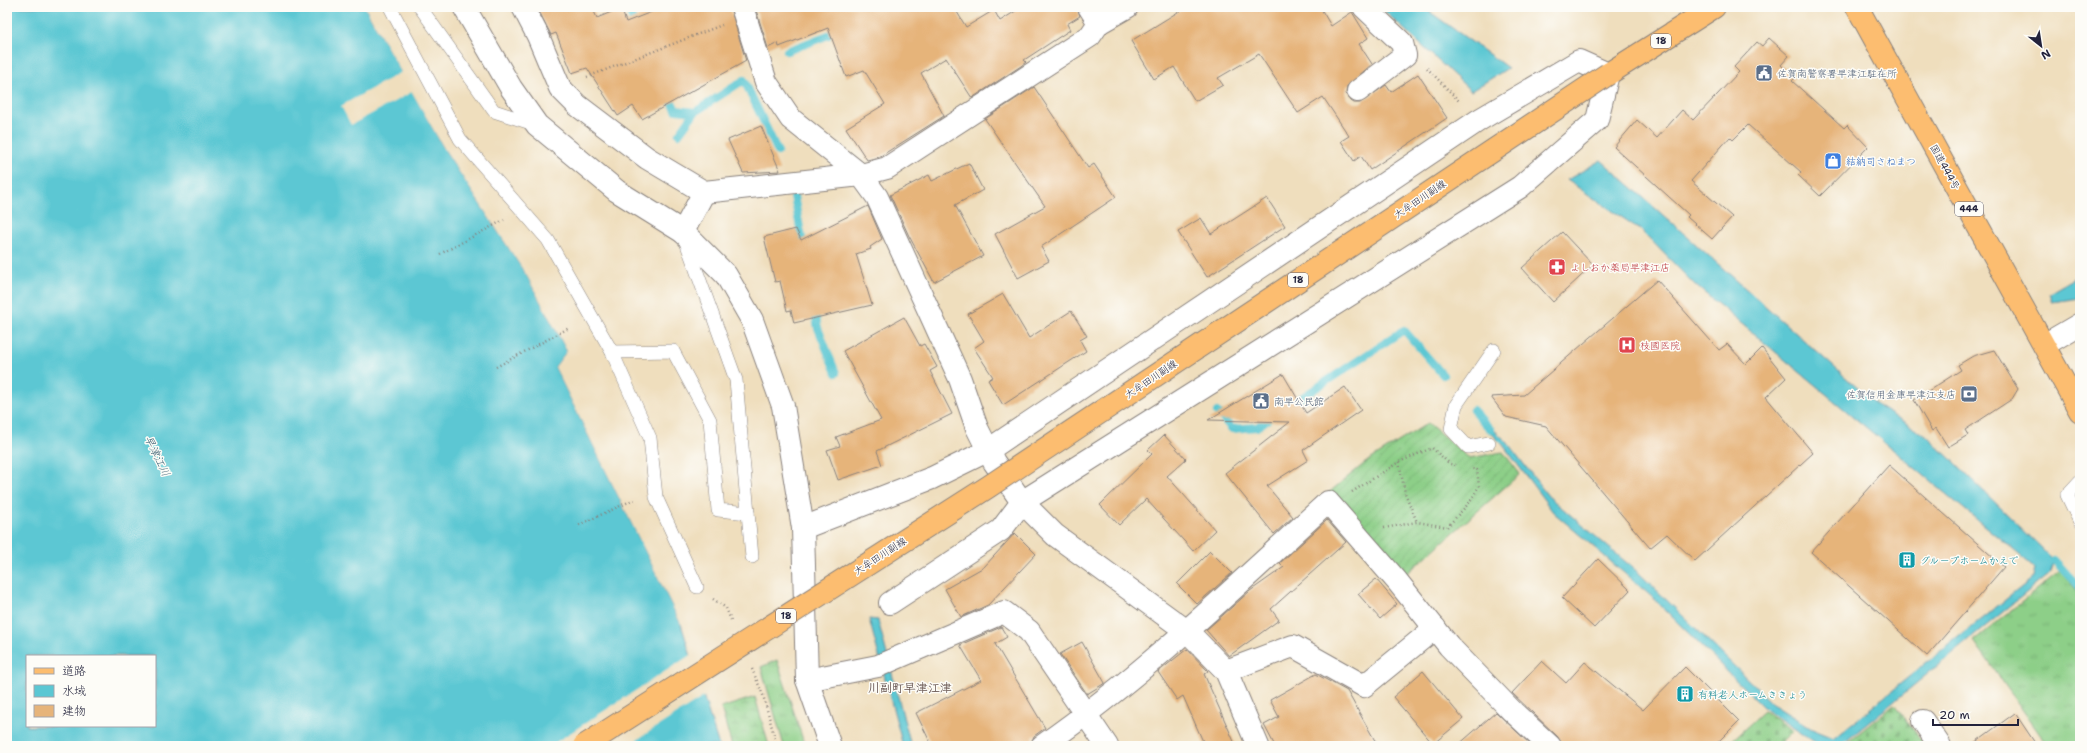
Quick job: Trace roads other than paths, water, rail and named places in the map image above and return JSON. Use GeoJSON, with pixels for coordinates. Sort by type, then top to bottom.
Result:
{"type":"FeatureCollection","features":[{"type":"Feature","properties":{"kind":"main road","name":"大牟田川副線"},"geometry":{"type":"LineString","coordinates":[[584,746],[995,482],[1608,74],[1714,7]]}},
{"type":"Feature","properties":{"kind":"main road","name":"国道444号"},"geometry":{"type":"LineString","coordinates":[[1857,7],[2080,411]]}},
{"type":"Feature","properties":{"kind":"street"},"geometry":{"type":"LineString","coordinates":[[464,7],[512,88],[537,125],[617,191],[683,232],[726,275],[752,320],[783,406],[803,528],[807,680],[830,746]]}},
{"type":"Feature","properties":{"kind":"street"},"geometry":{"type":"LineString","coordinates":[[523,7],[538,36],[560,88],[577,106],[647,158],[704,192],[861,175],[887,168],[1090,36],[1094,15],[1127,7]]}},
{"type":"Feature","properties":{"kind":"street"},"geometry":{"type":"LineString","coordinates":[[1358,91],[1405,56],[1402,43],[1364,7]]}},
{"type":"Feature","properties":{"kind":"street"},"geometry":{"type":"LineString","coordinates":[[743,11],[766,82],[791,118],[861,175],[877,198],[960,379],[987,451],[1022,502],[1055,535],[1188,632],[1226,671],[1258,746]]}},
{"type":"Feature","properties":{"kind":"street"},"geometry":{"type":"LineString","coordinates":[[803,528],[932,478],[987,451],[1479,120],[1579,61],[1608,74],[1597,120],[1520,188],[1022,502],[1001,530],[890,603]]}},
{"type":"Feature","properties":{"kind":"street"},"geometry":{"type":"LineString","coordinates":[[683,232],[704,192]]}},
{"type":"Feature","properties":{"kind":"street"},"geometry":{"type":"LineString","coordinates":[[2044,345],[2080,324]]}},
{"type":"Feature","properties":{"kind":"street"},"geometry":{"type":"LineString","coordinates":[[1042,746],[1087,714],[1188,632],[1328,502],[1397,581],[1449,646],[1512,711],[1550,746]]}},
{"type":"Feature","properties":{"kind":"street"},"geometry":{"type":"LineString","coordinates":[[807,680],[885,664],[1004,612],[1029,631],[1087,714],[1107,746]]}},
{"type":"Feature","properties":{"kind":"street"},"geometry":{"type":"LineString","coordinates":[[1226,671],[1294,646],[1364,686],[1435,628]]}},
{"type":"Feature","properties":{"kind":"street"},"geometry":{"type":"LineString","coordinates":[[1923,721],[1940,746]]}},
{"type":"Feature","properties":{"kind":"lane"},"geometry":{"type":"LineString","coordinates":[[390,7],[460,139],[548,240],[612,352],[650,438],[656,498],[697,586]]}},
{"type":"Feature","properties":{"kind":"lane"},"geometry":{"type":"LineString","coordinates":[[420,7],[494,111],[537,125]]}},
{"type":"Feature","properties":{"kind":"lane"},"geometry":{"type":"LineString","coordinates":[[683,232],[736,380],[752,557]]}},
{"type":"Feature","properties":{"kind":"lane"},"geometry":{"type":"LineString","coordinates":[[1489,443],[1468,447],[1451,428],[1456,405],[1494,350]]}},
{"type":"Feature","properties":{"kind":"lane"},"geometry":{"type":"LineString","coordinates":[[612,352],[672,351],[710,420],[718,510],[748,513]]}},
{"type":"Feature","properties":{"kind":"lane"},"geometry":{"type":"LineString","coordinates":[[2080,481],[2067,495],[2080,522]]}},
{"type":"Feature","properties":{"kind":"water","name":"早津江川"},"geometry":{"type":"Polygon","coordinates":[[[7,7],[365,7],[445,150],[527,276],[567,351],[555,367],[681,624],[719,746],[7,746],[7,7]]]}},
{"type":"Feature","properties":{"kind":"water"},"geometry":{"type":"Polygon","coordinates":[[[1380,7],[1423,7],[1508,68],[1471,91],[1380,7]]]}},
{"type":"Feature","properties":{"kind":"water"},"geometry":{"type":"Polygon","coordinates":[[[1601,160],[1879,407],[1927,436],[2054,560],[2049,574],[1840,746],[1821,746],[1766,710],[1652,597],[1553,512],[1503,445],[1490,432],[1493,429],[1507,442],[1548,496],[1640,574],[1774,705],[1812,729],[1834,738],[2033,578],[2035,568],[1695,285],[1642,231],[1567,180],[1601,160]]]}},
{"type":"Feature","properties":{"kind":"water"},"geometry":{"type":"Polygon","coordinates":[[[2080,275],[2080,298],[2052,302],[2049,293],[2080,275]]]}},
{"type":"Feature","properties":{"kind":"water"},"geometry":{"type":"Polygon","coordinates":[[[869,619],[878,620],[911,746],[903,746],[869,619]]]}},
{"type":"Feature","properties":{"kind":"waterway"},"geometry":{"type":"LineString","coordinates":[[628,7],[636,29]]}},
{"type":"Feature","properties":{"kind":"waterway"},"geometry":{"type":"LineString","coordinates":[[787,51],[839,31]]}},
{"type":"Feature","properties":{"kind":"waterway"},"geometry":{"type":"LineString","coordinates":[[679,134],[695,112],[744,80],[778,152]]}},
{"type":"Feature","properties":{"kind":"waterway"},"geometry":{"type":"LineString","coordinates":[[667,92],[676,110],[695,112]]}},
{"type":"Feature","properties":{"kind":"waterway"},"geometry":{"type":"LineString","coordinates":[[794,196],[804,249]]}},
{"type":"Feature","properties":{"kind":"waterway"},"geometry":{"type":"LineString","coordinates":[[814,307],[818,328],[836,373]]}},
{"type":"Feature","properties":{"kind":"waterway"},"geometry":{"type":"LineString","coordinates":[[1289,406],[1404,330],[1443,375]]}},
{"type":"Feature","properties":{"kind":"waterway"},"geometry":{"type":"LineString","coordinates":[[1473,410],[1491,430]]}},
{"type":"Feature","properties":{"kind":"waterway"},"geometry":{"type":"LineString","coordinates":[[1217,412],[1232,429],[1257,427],[1274,415]]}},
{"type":"Feature","properties":{"kind":"waterway"},"geometry":{"type":"LineString","coordinates":[[2054,560],[2080,588]]}},
{"type":"Feature","properties":{"kind":"place","name":"佐賀南警察署早津江駐在所"},"geometry":{"type":"Point","coordinates":[1764,73]}},
{"type":"Feature","properties":{"kind":"place","name":"結納司さねまつ"},"geometry":{"type":"Point","coordinates":[1833,161]}},
{"type":"Feature","properties":{"kind":"place","name":"よしおか薬局早津江店"},"geometry":{"type":"Point","coordinates":[1557,267]}},
{"type":"Feature","properties":{"kind":"place","name":"枝國医院"},"geometry":{"type":"Point","coordinates":[1627,345]}},
{"type":"Feature","properties":{"kind":"place","name":"佐賀信用金庫早津江支店"},"geometry":{"type":"Point","coordinates":[1969,394]}},
{"type":"Feature","properties":{"kind":"place","name":"南早公民館"},"geometry":{"type":"Point","coordinates":[1261,401]}},
{"type":"Feature","properties":{"kind":"place","name":"グループホームかえで"},"geometry":{"type":"Point","coordinates":[1907,560]}},
{"type":"Feature","properties":{"kind":"place","name":"有料老人ホームききょう"},"geometry":{"type":"Point","coordinates":[1685,694]}},
{"type":"Feature","properties":{"kind":"district","name":"川副町早津江津"},"geometry":{"type":"Point","coordinates":[910,688]}}]}
